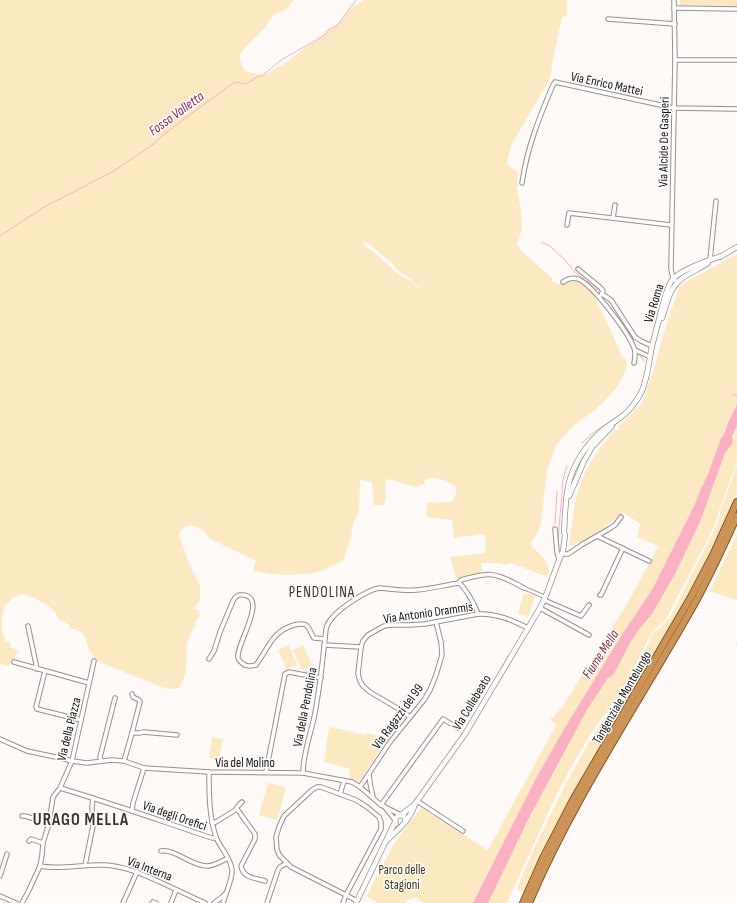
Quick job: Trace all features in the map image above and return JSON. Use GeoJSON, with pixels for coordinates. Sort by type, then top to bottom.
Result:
{"type":"FeatureCollection","features":[{"type":"Feature","properties":{"kind":"highway","name":"Tangenziale Montelungo"},"geometry":{"type":"LineString","coordinates":[[523,903],[543,858],[573,800],[691,597],[714,553],[737,502]]}},
{"type":"Feature","properties":{"kind":"highway","name":"Tangenziale Montelungo"},"geometry":{"type":"LineString","coordinates":[[529,903],[548,860],[578,802],[696,600],[737,516]]}},
{"type":"Feature","properties":{"kind":"street","name":"Via Alcide De Gasperi"},"geometry":{"type":"LineString","coordinates":[[673,279],[671,269],[675,60],[674,0]]}},
{"type":"Feature","properties":{"kind":"street"},"geometry":{"type":"LineString","coordinates":[[674,8],[737,10]]}},
{"type":"Feature","properties":{"kind":"street"},"geometry":{"type":"LineString","coordinates":[[608,19],[675,24]]}},
{"type":"Feature","properties":{"kind":"street"},"geometry":{"type":"LineString","coordinates":[[675,60],[737,60]]}},
{"type":"Feature","properties":{"kind":"street","name":"Via Enrico Mattei"},"geometry":{"type":"LineString","coordinates":[[522,183],[527,156],[537,124],[555,82],[674,108],[737,109]]}},
{"type":"Feature","properties":{"kind":"street"},"geometry":{"type":"LineString","coordinates":[[710,260],[716,201]]}},
{"type":"Feature","properties":{"kind":"street"},"geometry":{"type":"LineString","coordinates":[[613,218],[615,204]]}},
{"type":"Feature","properties":{"kind":"street"},"geometry":{"type":"LineString","coordinates":[[567,225],[570,213],[672,225]]}},
{"type":"Feature","properties":{"kind":"street","name":"Via Roma"},"geometry":{"type":"LineString","coordinates":[[654,338],[677,282],[737,246]]}},
{"type":"Feature","properties":{"kind":"street","name":"Via Roma"},"geometry":{"type":"LineString","coordinates":[[561,554],[560,551],[562,535],[564,532],[566,505],[571,490],[592,447],[618,419],[628,412],[639,397],[646,379],[652,346],[669,285],[673,279],[688,269],[721,256]]}},
{"type":"Feature","properties":{"kind":"street","name":"Via Roma"},"geometry":{"type":"LineString","coordinates":[[578,269],[601,288],[603,291],[601,296]]}},
{"type":"Feature","properties":{"kind":"street","name":"Via Roma"},"geometry":{"type":"LineString","coordinates":[[563,282],[569,279],[578,279],[601,296],[611,300],[635,337],[652,346]]}},
{"type":"Feature","properties":{"kind":"street"},"geometry":{"type":"LineString","coordinates":[[673,279],[677,282]]}},
{"type":"Feature","properties":{"kind":"street","name":"Via Roma"},"geometry":{"type":"LineString","coordinates":[[601,296],[630,339],[635,350]]}},
{"type":"Feature","properties":{"kind":"street"},"geometry":{"type":"LineString","coordinates":[[634,363],[635,350],[650,357]]}},
{"type":"Feature","properties":{"kind":"street"},"geometry":{"type":"LineString","coordinates":[[561,554],[568,554],[615,524],[621,517]]}},
{"type":"Feature","properties":{"kind":"street","name":"Via Collebeato"},"geometry":{"type":"LineString","coordinates":[[555,529],[559,560]]}},
{"type":"Feature","properties":{"kind":"street"},"geometry":{"type":"LineString","coordinates":[[597,536],[649,561]]}},
{"type":"Feature","properties":{"kind":"street"},"geometry":{"type":"LineString","coordinates":[[600,595],[601,596],[623,548]]}},
{"type":"Feature","properties":{"kind":"street","name":"Via Collebeato"},"geometry":{"type":"LineString","coordinates":[[401,815],[416,803],[465,734],[540,608],[561,554]]}},
{"type":"Feature","properties":{"kind":"street","name":"Via della Pendolina"},"geometry":{"type":"LineString","coordinates":[[303,773],[304,757],[314,718],[321,678],[326,629],[328,623],[333,617],[348,604],[368,592],[379,588],[402,590],[428,589],[459,583],[462,580],[484,574],[500,577],[524,588]]}},
{"type":"Feature","properties":{"kind":"street"},"geometry":{"type":"LineString","coordinates":[[459,583],[462,585],[477,609],[478,614]]}},
{"type":"Feature","properties":{"kind":"street"},"geometry":{"type":"LineString","coordinates":[[524,588],[581,616],[589,606]]}},
{"type":"Feature","properties":{"kind":"street"},"geometry":{"type":"LineString","coordinates":[[209,659],[214,651],[233,601],[236,596],[241,595],[248,596],[252,599],[253,603],[248,626],[238,653],[238,659],[243,665],[250,667],[256,665],[275,636],[280,631],[294,625],[305,624],[309,628],[314,638],[325,639]]}},
{"type":"Feature","properties":{"kind":"street"},"geometry":{"type":"LineString","coordinates":[[540,608],[589,635]]}},
{"type":"Feature","properties":{"kind":"street","name":"Via Antonio Drammis"},"geometry":{"type":"LineString","coordinates":[[361,647],[368,635],[384,626],[425,624],[478,614],[505,618],[528,628]]}},
{"type":"Feature","properties":{"kind":"street","name":"Via Ragazzi del 99"},"geometry":{"type":"LineString","coordinates":[[360,786],[390,742],[424,700],[430,690],[442,655],[442,642],[436,622]]}},
{"type":"Feature","properties":{"kind":"street"},"geometry":{"type":"LineString","coordinates":[[28,626],[37,669]]}},
{"type":"Feature","properties":{"kind":"street"},"geometry":{"type":"LineString","coordinates":[[324,645],[361,647],[358,674],[363,686],[410,717]]}},
{"type":"Feature","properties":{"kind":"street","name":"Via della Piazza"},"geometry":{"type":"LineString","coordinates":[[22,903],[40,866],[42,843],[49,823],[53,797],[60,788],[72,761],[94,661]]}},
{"type":"Feature","properties":{"kind":"street"},"geometry":{"type":"LineString","coordinates":[[14,662],[89,683]]}},
{"type":"Feature","properties":{"kind":"street"},"geometry":{"type":"LineString","coordinates":[[45,671],[36,707],[37,709],[81,720]]}},
{"type":"Feature","properties":{"kind":"street"},"geometry":{"type":"LineString","coordinates":[[266,772],[285,674],[290,672],[321,678]]}},
{"type":"Feature","properties":{"kind":"street"},"geometry":{"type":"LineString","coordinates":[[124,761],[140,702],[132,697],[132,694]]}},
{"type":"Feature","properties":{"kind":"street"},"geometry":{"type":"LineString","coordinates":[[101,761],[100,757],[115,698]]}},
{"type":"Feature","properties":{"kind":"street"},"geometry":{"type":"LineString","coordinates":[[382,805],[443,719],[458,728]]}},
{"type":"Feature","properties":{"kind":"street"},"geometry":{"type":"LineString","coordinates":[[132,733],[144,732],[177,735]]}},
{"type":"Feature","properties":{"kind":"street","name":"Via del Molino"},"geometry":{"type":"LineString","coordinates":[[0,739],[27,751],[87,763],[112,760],[124,761],[144,768],[209,772],[303,773],[344,780],[360,786],[382,805],[395,821]]}},
{"type":"Feature","properties":{"kind":"street"},"geometry":{"type":"LineString","coordinates":[[132,811],[144,768]]}},
{"type":"Feature","properties":{"kind":"street"},"geometry":{"type":"LineString","coordinates":[[209,772],[209,798],[212,823],[216,838],[228,858],[232,869],[232,876],[223,903]]}},
{"type":"Feature","properties":{"kind":"street"},"geometry":{"type":"LineString","coordinates":[[369,774],[374,798]]}},
{"type":"Feature","properties":{"kind":"street"},"geometry":{"type":"LineString","coordinates":[[340,794],[344,780]]}},
{"type":"Feature","properties":{"kind":"street"},"geometry":{"type":"LineString","coordinates":[[343,903],[346,896],[381,829],[381,822],[367,806],[356,800],[321,787],[317,787],[284,816],[276,837],[276,845],[280,856],[291,867],[346,896],[357,902]]}},
{"type":"Feature","properties":{"kind":"street","name":"Via degli Orefici"},"geometry":{"type":"LineString","coordinates":[[60,788],[212,838],[216,838]]}},
{"type":"Feature","properties":{"kind":"street"},"geometry":{"type":"LineString","coordinates":[[85,865],[93,826],[93,798]]}},
{"type":"Feature","properties":{"kind":"street"},"geometry":{"type":"LineString","coordinates":[[212,823],[237,809],[242,802]]}},
{"type":"Feature","properties":{"kind":"street"},"geometry":{"type":"LineString","coordinates":[[416,803],[463,831]]}},
{"type":"Feature","properties":{"kind":"street","name":"Via Collebeato"},"geometry":{"type":"LineString","coordinates":[[387,840],[405,823],[416,803]]}},
{"type":"Feature","properties":{"kind":"street","name":"Via del Molino"},"geometry":{"type":"LineString","coordinates":[[382,805],[401,815]]}},
{"type":"Feature","properties":{"kind":"street"},"geometry":{"type":"LineString","coordinates":[[237,809],[255,834],[255,839],[241,868]]}},
{"type":"Feature","properties":{"kind":"street"},"geometry":{"type":"LineString","coordinates":[[401,815],[405,818],[405,823],[399,826],[395,821],[397,816],[401,815]]}},
{"type":"Feature","properties":{"kind":"street"},"geometry":{"type":"LineString","coordinates":[[22,816],[49,823]]}},
{"type":"Feature","properties":{"kind":"street","name":"Via Collebeato"},"geometry":{"type":"LineString","coordinates":[[357,902],[395,821]]}},
{"type":"Feature","properties":{"kind":"street"},"geometry":{"type":"LineString","coordinates":[[29,841],[31,840],[42,843]]}},
{"type":"Feature","properties":{"kind":"street"},"geometry":{"type":"LineString","coordinates":[[161,851],[166,851],[205,866],[212,866],[228,858]]}},
{"type":"Feature","properties":{"kind":"street"},"geometry":{"type":"LineString","coordinates":[[0,876],[7,854]]}},
{"type":"Feature","properties":{"kind":"street"},"geometry":{"type":"LineString","coordinates":[[267,903],[278,870],[280,867],[287,864]]}},
{"type":"Feature","properties":{"kind":"street","name":"Via Interna"},"geometry":{"type":"LineString","coordinates":[[40,866],[47,868],[85,865],[122,867],[137,872],[205,903]]}},
{"type":"Feature","properties":{"kind":"street"},"geometry":{"type":"LineString","coordinates":[[232,869],[241,868]]}},
{"type":"Feature","properties":{"kind":"street"},"geometry":{"type":"LineString","coordinates":[[241,868],[247,875],[265,881]]}},
{"type":"Feature","properties":{"kind":"street"},"geometry":{"type":"LineString","coordinates":[[122,903],[137,872]]}},
{"type":"Feature","properties":{"kind":"street"},"geometry":{"type":"LineString","coordinates":[[170,903],[176,890]]}},
{"type":"Feature","properties":{"kind":"street"},"geometry":{"type":"LineString","coordinates":[[214,903],[221,898],[226,891]]}},
{"type":"Feature","properties":{"kind":"street"},"geometry":{"type":"LineString","coordinates":[[0,896],[16,903]]}},
{"type":"Feature","properties":{"kind":"street"},"geometry":{"type":"LineString","coordinates":[[152,903],[156,903]]}},
{"type":"Feature","properties":{"kind":"green space"},"geometry":{"type":"Polygon","coordinates":[[[0,0],[293,0],[287,9],[274,15],[264,29],[240,54],[241,64],[246,71],[267,74],[288,61],[335,26],[351,9],[363,0],[567,0],[567,16],[562,17],[550,79],[511,146],[507,164],[518,172],[517,188],[522,229],[517,244],[521,251],[552,278],[552,281],[560,284],[568,280],[575,280],[591,291],[623,358],[627,361],[624,374],[610,395],[599,407],[584,417],[558,442],[547,469],[541,524],[531,544],[546,562],[549,570],[548,577],[511,563],[507,565],[499,563],[481,563],[482,577],[457,581],[450,557],[485,553],[486,538],[482,534],[454,538],[452,520],[427,517],[427,503],[452,502],[456,495],[456,487],[438,478],[425,479],[424,484],[416,487],[388,479],[385,482],[386,496],[384,505],[374,505],[372,482],[360,480],[359,512],[353,523],[351,538],[344,560],[314,573],[287,575],[259,572],[253,570],[256,561],[209,538],[204,531],[191,525],[186,526],[181,530],[179,535],[190,566],[200,585],[200,600],[194,608],[199,611],[200,616],[188,640],[186,651],[186,668],[184,678],[179,688],[164,688],[97,661],[91,653],[82,633],[78,630],[69,628],[70,625],[58,619],[56,613],[46,604],[28,595],[21,594],[11,599],[4,607],[2,618],[2,631],[6,641],[11,643],[10,647],[18,650],[14,660],[11,660],[9,666],[0,664],[0,0]],[[364,242],[367,248],[373,251],[399,275],[411,280],[413,284],[420,289],[413,283],[411,278],[398,271],[391,262],[364,242]]]}},
{"type":"Feature","properties":{"kind":"green space"},"geometry":{"type":"Polygon","coordinates":[[[680,0],[737,0],[737,6],[680,5],[680,0]]]}},
{"type":"Feature","properties":{"kind":"green space","name":"Parco delle Stagioni"},"geometry":{"type":"Polygon","coordinates":[[[737,254],[737,404],[721,438],[695,504],[653,588],[633,617],[536,778],[473,903],[423,903],[419,899],[412,898],[405,903],[378,903],[367,896],[376,877],[378,878],[378,874],[394,844],[421,808],[488,850],[557,724],[550,720],[561,709],[612,629],[636,588],[658,546],[637,537],[640,524],[623,512],[604,528],[580,543],[578,541],[574,546],[569,545],[574,510],[579,489],[586,470],[596,453],[615,430],[618,431],[620,429],[618,427],[642,403],[680,286],[737,254]]]}},
{"type":"Feature","properties":{"kind":"green space"},"geometry":{"type":"Polygon","coordinates":[[[737,426],[737,462],[717,519],[669,614],[651,634],[624,688],[593,730],[575,760],[554,800],[507,903],[488,903],[530,816],[587,710],[608,678],[614,674],[630,643],[652,614],[675,574],[700,522],[725,453],[728,450],[737,426]]]}},
{"type":"Feature","properties":{"kind":"green space"},"geometry":{"type":"Polygon","coordinates":[[[737,466],[737,493],[686,600],[582,777],[542,851],[523,893],[517,889],[517,887],[565,785],[592,737],[624,691],[653,633],[670,617],[719,520],[720,512],[737,466]]]}},
{"type":"Feature","properties":{"kind":"green space"},"geometry":{"type":"Polygon","coordinates":[[[737,535],[737,600],[710,591],[737,535]]]}},
{"type":"Feature","properties":{"kind":"green space"},"geometry":{"type":"Polygon","coordinates":[[[524,593],[535,596],[528,617],[518,614],[524,593]]]}},
{"type":"Feature","properties":{"kind":"green space"},"geometry":{"type":"Polygon","coordinates":[[[288,645],[297,664],[287,669],[278,650],[288,645]]]}},
{"type":"Feature","properties":{"kind":"green space"},"geometry":{"type":"Polygon","coordinates":[[[303,645],[312,665],[302,670],[293,650],[303,645]]]}},
{"type":"Feature","properties":{"kind":"green space"},"geometry":{"type":"Polygon","coordinates":[[[329,727],[365,735],[366,733],[383,737],[387,740],[359,782],[349,778],[350,769],[324,762],[329,727]]]}},
{"type":"Feature","properties":{"kind":"green space"},"geometry":{"type":"Polygon","coordinates":[[[212,737],[223,739],[219,759],[209,758],[212,737]]]}},
{"type":"Feature","properties":{"kind":"green space"},"geometry":{"type":"Polygon","coordinates":[[[268,783],[286,787],[277,820],[259,815],[268,783]]]}},
{"type":"Feature","properties":{"kind":"shaded area"},"geometry":{"type":"Polygon","coordinates":[[[737,404],[737,426],[732,437],[732,444],[725,453],[700,522],[675,574],[652,614],[630,643],[614,674],[608,678],[587,710],[530,816],[488,903],[473,903],[536,778],[621,636],[653,588],[695,504],[721,438],[737,404]]]}},
{"type":"Feature","properties":{"kind":"waterway","name":"Fosso Valletta"},"geometry":{"type":"LineString","coordinates":[[0,236],[46,206],[114,171],[155,143],[184,119],[232,84],[237,82],[246,84],[257,77],[262,76],[281,60],[325,35],[328,30],[337,26],[356,0]]}},
{"type":"Feature","properties":{"kind":"waterway"},"geometry":{"type":"LineString","coordinates":[[541,242],[550,246],[575,272],[601,292]]}},
{"type":"Feature","properties":{"kind":"waterway"},"geometry":{"type":"LineString","coordinates":[[633,339],[636,349]]}},
{"type":"Feature","properties":{"kind":"waterway"},"geometry":{"type":"LineString","coordinates":[[640,356],[644,361]]}},
{"type":"Feature","properties":{"kind":"waterway"},"geometry":{"type":"LineString","coordinates":[[732,394],[737,396]]}},
{"type":"Feature","properties":{"kind":"waterway"},"geometry":{"type":"LineString","coordinates":[[582,443],[605,425]]}},
{"type":"Feature","properties":{"kind":"waterway"},"geometry":{"type":"LineString","coordinates":[[558,541],[563,480],[567,466]]}},
{"type":"Feature","properties":{"kind":"waterway"},"geometry":{"type":"LineString","coordinates":[[555,524],[557,491]]}},
{"type":"Feature","properties":{"kind":"district","name":"PENDOLINA"},"geometry":{"type":"Point","coordinates":[322,592]}},
{"type":"Feature","properties":{"kind":"district","name":"URAGO MELLA"},"geometry":{"type":"Point","coordinates":[81,819]}},
{"type":"Feature","properties":{"kind":"water label","name":"Fiume Mella"},"geometry":{"type":"Point","coordinates":[600,654]}}]}
